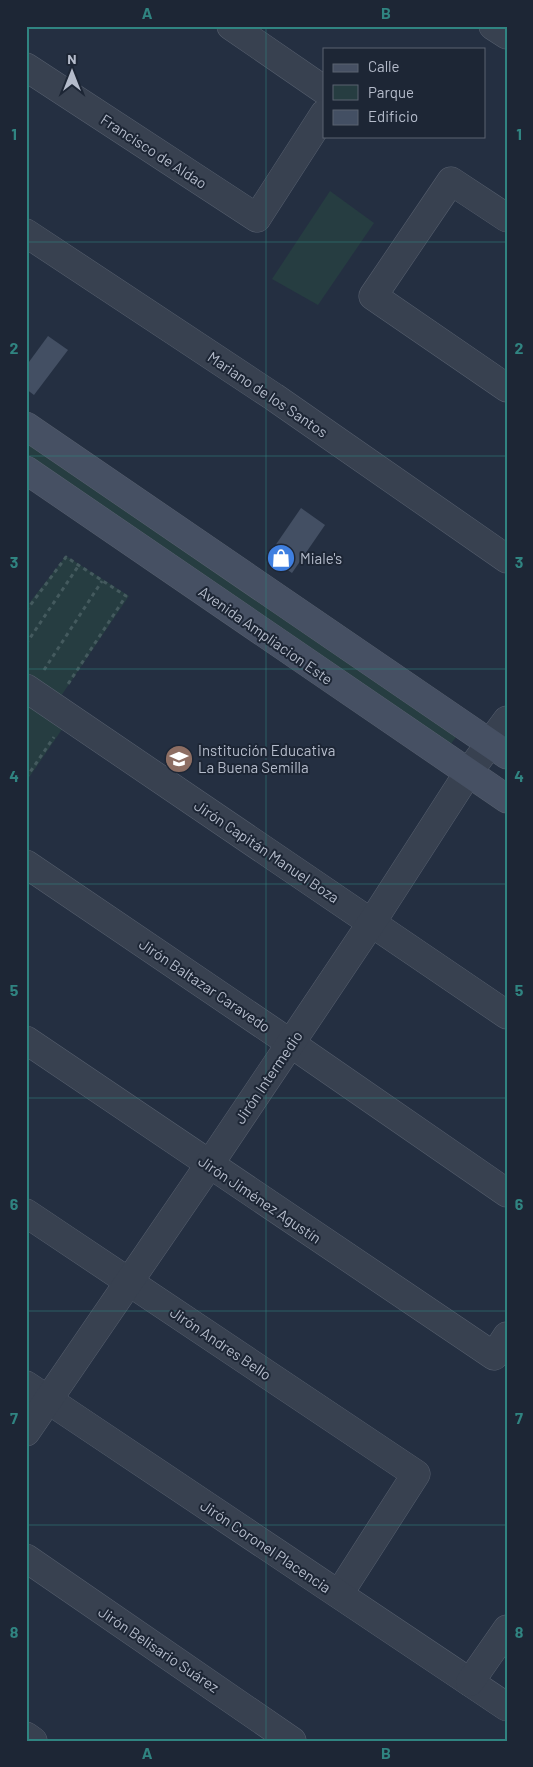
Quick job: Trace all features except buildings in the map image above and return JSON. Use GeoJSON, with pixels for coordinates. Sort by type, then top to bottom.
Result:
{"type":"FeatureCollection","features":[{"type":"Feature","properties":{"kind":"main road"},"geometry":{"type":"LineString","coordinates":[[26,426],[498,749]]}},
{"type":"Feature","properties":{"kind":"main road","name":"Avenida Ampliacion Este"},"geometry":{"type":"LineString","coordinates":[[26,470],[507,799]]}},
{"type":"Feature","properties":{"kind":"street"},"geometry":{"type":"LineString","coordinates":[[231,26],[323,89]]}},
{"type":"Feature","properties":{"kind":"street"},"geometry":{"type":"LineString","coordinates":[[493,26],[507,35]]}},
{"type":"Feature","properties":{"kind":"street","name":"Francisco de Aldao"},"geometry":{"type":"LineString","coordinates":[[26,67],[257,218],[323,116]]}},
{"type":"Feature","properties":{"kind":"street"},"geometry":{"type":"LineString","coordinates":[[507,218],[450,181],[373,296],[507,388]]}},
{"type":"Feature","properties":{"kind":"street","name":"Mariano de los Santos"},"geometry":{"type":"LineString","coordinates":[[26,233],[274,397],[507,559]]}},
{"type":"Feature","properties":{"kind":"street","name":"Jirón Capitán Manuel Boza"},"geometry":{"type":"LineString","coordinates":[[35,679],[372,922],[507,1015]]}},
{"type":"Feature","properties":{"kind":"street","name":"Jirón Intermedio"},"geometry":{"type":"LineString","coordinates":[[26,1432],[37,1392],[130,1282],[372,922],[468,773],[498,749],[507,720]]}},
{"type":"Feature","properties":{"kind":"street","name":"Jirón Baltazar Caravedo"},"geometry":{"type":"LineString","coordinates":[[26,864],[507,1193]]}},
{"type":"Feature","properties":{"kind":"street","name":"Jirón Jiménez Agustín"},"geometry":{"type":"LineString","coordinates":[[26,1040],[209,1165],[500,1346]]}},
{"type":"Feature","properties":{"kind":"street","name":"Jirón Andres Bello"},"geometry":{"type":"LineString","coordinates":[[26,1213],[416,1474],[338,1594]]}},
{"type":"Feature","properties":{"kind":"street","name":"Jirón Coronel Placencia"},"geometry":{"type":"LineString","coordinates":[[37,1392],[507,1707]]}},
{"type":"Feature","properties":{"kind":"street","name":"Jirón Belisario Suárez"},"geometry":{"type":"LineString","coordinates":[[26,1558],[292,1741]]}},
{"type":"Feature","properties":{"kind":"street"},"geometry":{"type":"LineString","coordinates":[[470,1682],[507,1629]]}},
{"type":"Feature","properties":{"kind":"street"},"geometry":{"type":"LineString","coordinates":[[26,1736],[33,1741]]}},
{"type":"Feature","properties":{"kind":"path"},"geometry":{"type":"LineString","coordinates":[[26,611],[66,557],[126,596],[66,686]]}},
{"type":"Feature","properties":{"kind":"path"},"geometry":{"type":"LineString","coordinates":[[26,644],[79,565]]}},
{"type":"Feature","properties":{"kind":"path"},"geometry":{"type":"LineString","coordinates":[[35,679],[102,581]]}},
{"type":"Feature","properties":{"kind":"path"},"geometry":{"type":"LineString","coordinates":[[26,778],[57,732]]}},
{"type":"Feature","properties":{"kind":"green space"},"geometry":{"type":"Polygon","coordinates":[[[330,191],[374,223],[318,305],[272,279],[330,191]]]}},
{"type":"Feature","properties":{"kind":"green space"},"geometry":{"type":"Polygon","coordinates":[[[26,438],[459,733],[448,748],[26,460],[26,438]]]}},
{"type":"Feature","properties":{"kind":"green space"},"geometry":{"type":"Polygon","coordinates":[[[66,556],[129,596],[61,696],[26,673],[26,607],[66,556]]]}},
{"type":"Feature","properties":{"kind":"green space"},"geometry":{"type":"Polygon","coordinates":[[[26,699],[65,725],[26,782],[26,699]]]}},
{"type":"Feature","properties":{"kind":"place","name":"Miale's"},"geometry":{"type":"Point","coordinates":[281,558]}},
{"type":"Feature","properties":{"kind":"place","name":"Institución Educativa La Buena Semilla"},"geometry":{"type":"Point","coordinates":[179,759]}}]}
